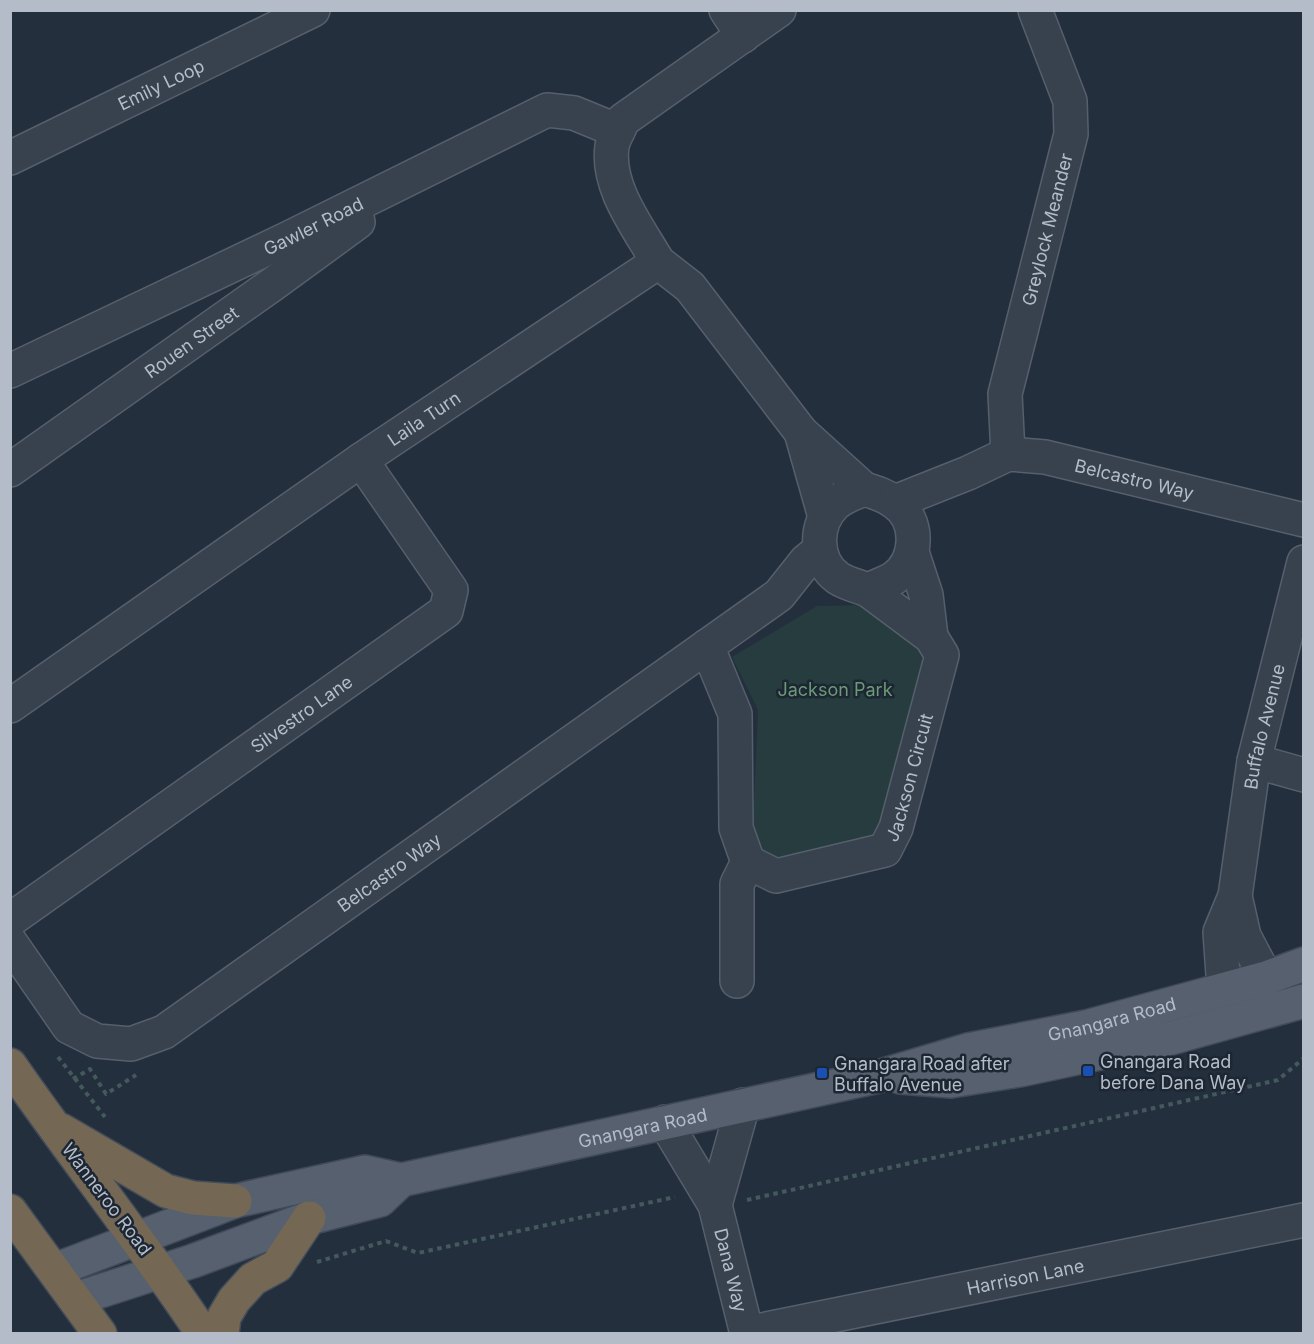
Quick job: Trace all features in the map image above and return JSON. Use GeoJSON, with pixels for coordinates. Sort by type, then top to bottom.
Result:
{"type":"FeatureCollection","features":[{"type":"Feature","properties":{"kind":"highway","name":"Wanneroo Road"},"geometry":{"type":"LineString","coordinates":[[10,1065],[51,1125],[161,1271],[203,1334]]}},
{"type":"Feature","properties":{"kind":"highway"},"geometry":{"type":"LineString","coordinates":[[51,1125],[166,1191],[193,1198],[235,1201]]}},
{"type":"Feature","properties":{"kind":"highway"},"geometry":{"type":"LineString","coordinates":[[10,1211],[100,1334]]}},
{"type":"Feature","properties":{"kind":"highway"},"geometry":{"type":"LineString","coordinates":[[222,1334],[224,1317],[234,1300],[253,1279],[277,1266],[309,1218]]}},
{"type":"Feature","properties":{"kind":"main road","name":"Gnangara Road"},"geometry":{"type":"LineString","coordinates":[[55,1270],[235,1201],[365,1172],[401,1180],[884,1076],[968,1050],[1086,1027],[1266,978],[1304,963]]}},
{"type":"Feature","properties":{"kind":"main road","name":"Gnangara Road"},"geometry":{"type":"LineString","coordinates":[[884,1076],[951,1081],[1020,1070],[1171,1038],[1290,1004]]}},
{"type":"Feature","properties":{"kind":"main road"},"geometry":{"type":"LineString","coordinates":[[76,1299],[309,1218],[380,1200],[401,1180]]}},
{"type":"Feature","properties":{"kind":"street","name":"Emily Loop"},"geometry":{"type":"LineString","coordinates":[[10,158],[313,10]]}},
{"type":"Feature","properties":{"kind":"street"},"geometry":{"type":"LineString","coordinates":[[779,10],[734,23],[623,120],[612,143],[611,169],[624,203],[658,262],[690,287],[801,432],[864,489],[895,502],[906,514],[912,541],[907,565],[895,578],[868,590]]}},
{"type":"Feature","properties":{"kind":"street","name":"Greylock Meander"},"geometry":{"type":"LineString","coordinates":[[1008,454],[1005,394],[1071,134],[1070,101],[1035,10]]}},
{"type":"Feature","properties":{"kind":"street","name":"Gawler Road"},"geometry":{"type":"LineString","coordinates":[[10,371],[353,207],[547,110],[574,113],[618,131]]}},
{"type":"Feature","properties":{"kind":"street","name":"Rouen Street"},"geometry":{"type":"LineString","coordinates":[[10,470],[358,222],[353,207]]}},
{"type":"Feature","properties":{"kind":"street","name":"Laila Turn"},"geometry":{"type":"LineString","coordinates":[[10,706],[361,460],[658,262]]}},
{"type":"Feature","properties":{"kind":"street"},"geometry":{"type":"LineString","coordinates":[[801,432],[825,517]]}},
{"type":"Feature","properties":{"kind":"street"},"geometry":{"type":"LineString","coordinates":[[895,502],[968,473],[1008,454]]}},
{"type":"Feature","properties":{"kind":"street","name":"Belcastro Way"},"geometry":{"type":"LineString","coordinates":[[1008,454],[1045,457],[1304,520]]}},
{"type":"Feature","properties":{"kind":"street","name":"Silvestro Lane"},"geometry":{"type":"LineString","coordinates":[[10,921],[446,611],[451,590],[361,460]]}},
{"type":"Feature","properties":{"kind":"street"},"geometry":{"type":"LineString","coordinates":[[912,541],[968,473]]}},
{"type":"Feature","properties":{"kind":"street"},"geometry":{"type":"LineString","coordinates":[[864,489],[835,504],[825,517],[819,533],[828,563],[850,584],[868,590],[931,637]]}},
{"type":"Feature","properties":{"kind":"street","name":"Jackson Circuit"},"geometry":{"type":"LineString","coordinates":[[748,862],[776,876],[885,850],[896,828],[942,655],[931,637],[926,595],[912,541]]}},
{"type":"Feature","properties":{"kind":"street","name":"Buffalo Avenue"},"geometry":{"type":"LineString","coordinates":[[1236,1020],[1224,989],[1220,932],[1235,896],[1254,761],[1304,562]]}},
{"type":"Feature","properties":{"kind":"street","name":"Belcastro Way"},"geometry":{"type":"LineString","coordinates":[[10,942],[69,1027],[97,1041],[130,1044],[164,1032],[779,595],[828,563]]}},
{"type":"Feature","properties":{"kind":"street"},"geometry":{"type":"LineString","coordinates":[[707,646],[735,714],[736,828],[748,862],[737,884],[737,981]]}},
{"type":"Feature","properties":{"kind":"street"},"geometry":{"type":"LineString","coordinates":[[1254,761],[1304,775]]}},
{"type":"Feature","properties":{"kind":"street","name":"Buffalo Avenue"},"geometry":{"type":"LineString","coordinates":[[1235,896],[1244,936],[1266,978],[1290,1004]]}},
{"type":"Feature","properties":{"kind":"street","name":"Dana Way"},"geometry":{"type":"LineString","coordinates":[[715,1205],[742,1106]]}},
{"type":"Feature","properties":{"kind":"street","name":"Dana Way"},"geometry":{"type":"LineString","coordinates":[[665,1122],[715,1205],[747,1333]]}},
{"type":"Feature","properties":{"kind":"street","name":"Harrison Lane"},"geometry":{"type":"LineString","coordinates":[[747,1333],[1304,1220]]}},
{"type":"Feature","properties":{"kind":"path"},"geometry":{"type":"LineString","coordinates":[[54,1052],[108,1121]]}},
{"type":"Feature","properties":{"kind":"green space","name":"Jackson Park"},"geometry":{"type":"Polygon","coordinates":[[[864,605],[919,648],[923,661],[887,817],[876,843],[777,864],[758,852],[753,826],[758,710],[732,657],[817,606],[864,605]]]}},
{"type":"Feature","properties":{"kind":"place","name":"Gnangara Road before Dana Way"},"geometry":{"type":"Point","coordinates":[1088,1071]}},
{"type":"Feature","properties":{"kind":"place","name":"Gnangara Road after Buffalo Avenue"},"geometry":{"type":"Point","coordinates":[822,1073]}}]}
